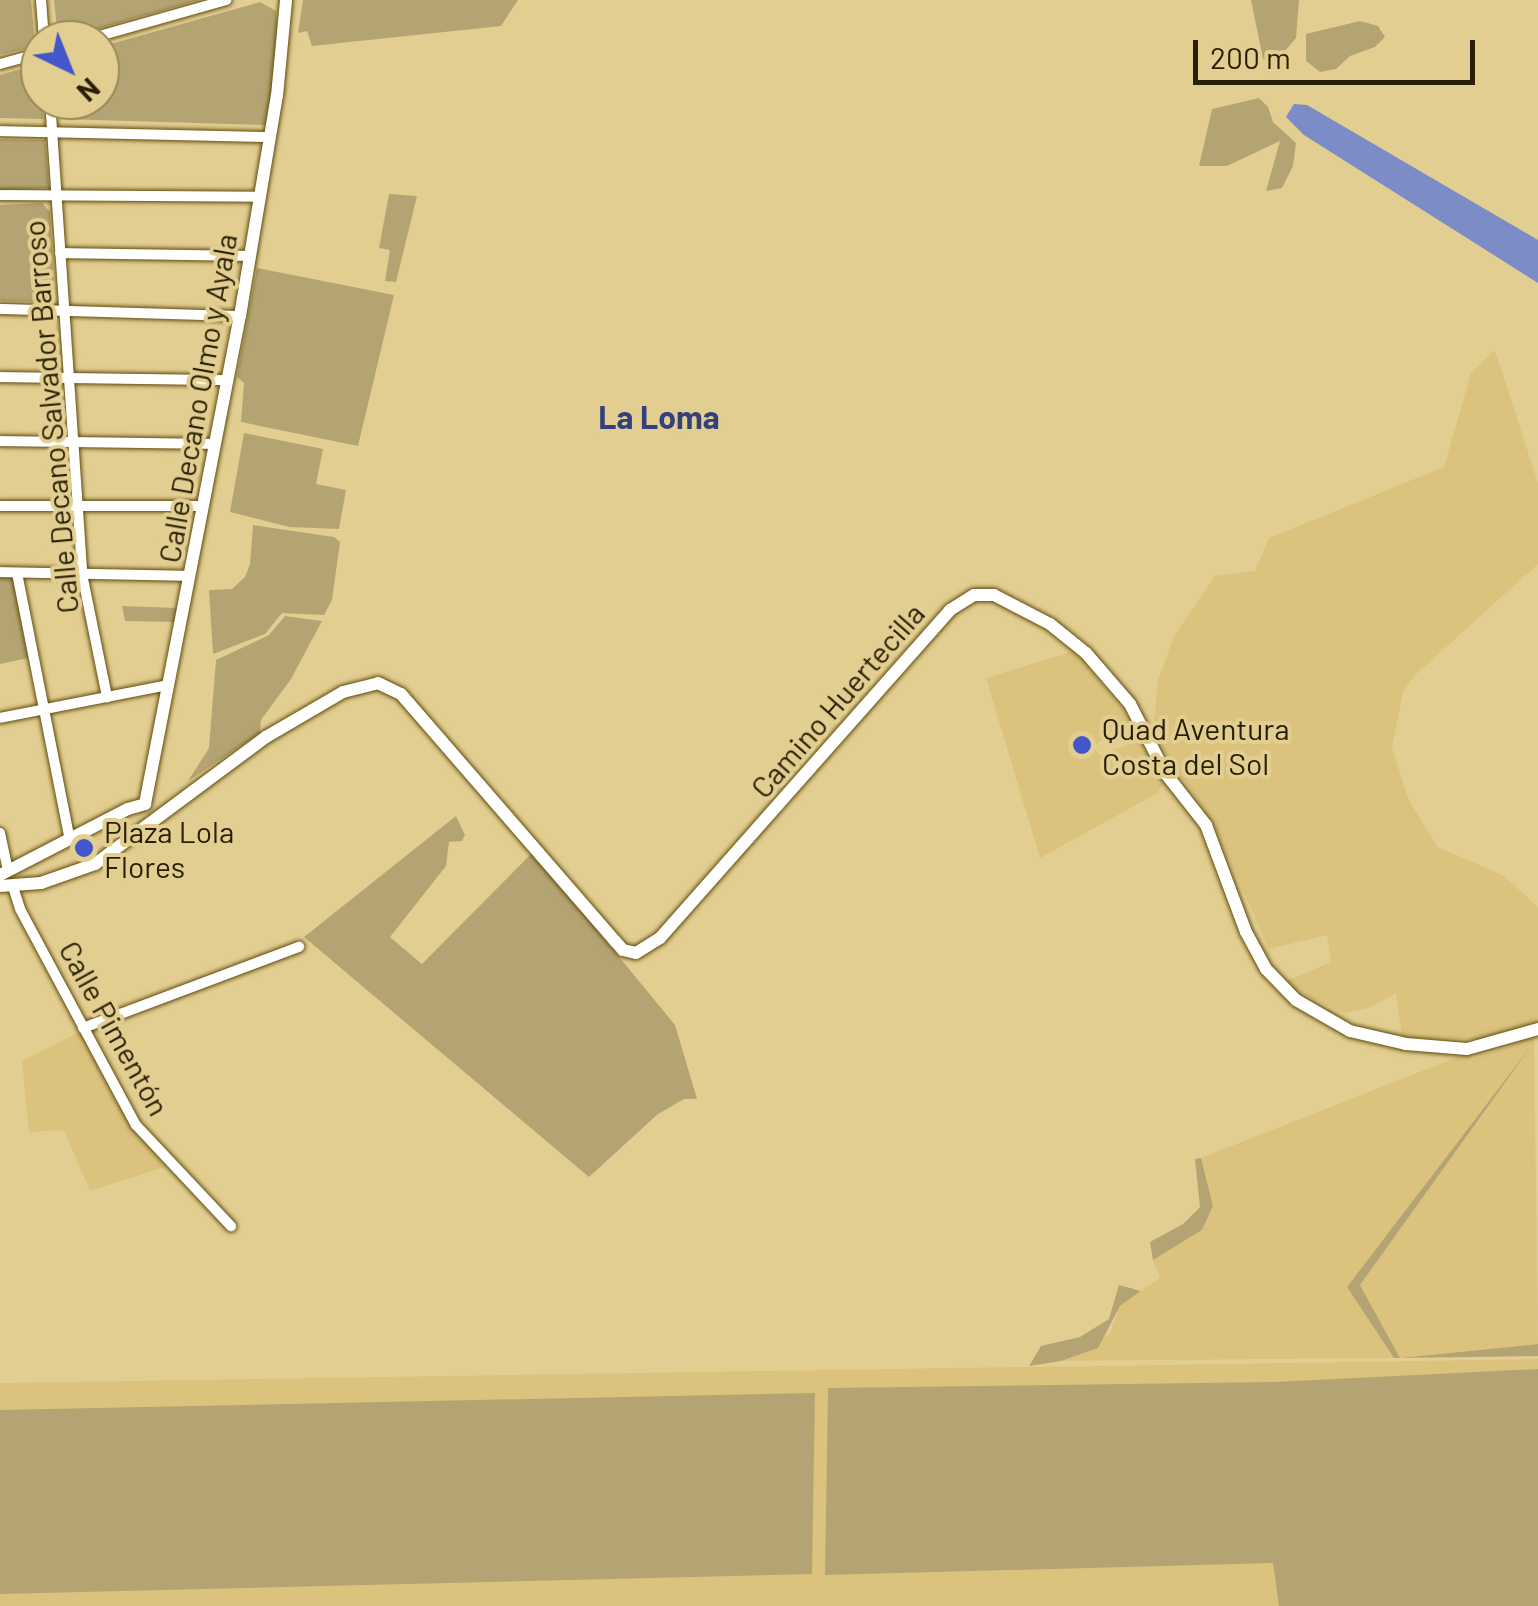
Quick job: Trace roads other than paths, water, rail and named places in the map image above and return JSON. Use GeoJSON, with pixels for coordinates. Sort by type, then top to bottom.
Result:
{"type":"FeatureCollection","features":[{"type":"Feature","properties":{"kind":"street"},"geometry":{"type":"LineString","coordinates":[[120,30],[226,0]]}},
{"type":"Feature","properties":{"kind":"street","name":"Calle Decano Olmo y Ayala"},"geometry":{"type":"LineString","coordinates":[[145,804],[162,737],[168,684],[240,316],[270,137],[286,0]]}},
{"type":"Feature","properties":{"kind":"street","name":"Calle Decano Salvador Barroso"},"geometry":{"type":"LineString","coordinates":[[51,120],[82,574],[107,697]]}},
{"type":"Feature","properties":{"kind":"street"},"geometry":{"type":"LineString","coordinates":[[0,131],[270,137]]}},
{"type":"Feature","properties":{"kind":"street"},"geometry":{"type":"LineString","coordinates":[[0,195],[259,197]]}},
{"type":"Feature","properties":{"kind":"street"},"geometry":{"type":"LineString","coordinates":[[60,253],[249,256]]}},
{"type":"Feature","properties":{"kind":"street"},"geometry":{"type":"LineString","coordinates":[[0,309],[240,316]]}},
{"type":"Feature","properties":{"kind":"street"},"geometry":{"type":"LineString","coordinates":[[0,377],[228,380]]}},
{"type":"Feature","properties":{"kind":"street"},"geometry":{"type":"LineString","coordinates":[[0,441],[215,444]]}},
{"type":"Feature","properties":{"kind":"street"},"geometry":{"type":"LineString","coordinates":[[0,506],[203,506]]}},
{"type":"Feature","properties":{"kind":"street"},"geometry":{"type":"LineString","coordinates":[[0,572],[190,576]]}},
{"type":"Feature","properties":{"kind":"street"},"geometry":{"type":"LineString","coordinates":[[17,572],[70,840]]}},
{"type":"Feature","properties":{"kind":"street","name":"Camino Huertecilla"},"geometry":{"type":"LineString","coordinates":[[154,819],[266,737],[343,692],[378,683],[402,694],[623,950],[636,953],[660,938],[950,610],[974,595],[994,595],[1050,624],[1086,653],[1130,704],[1166,774],[1206,825],[1246,932],[1260,957],[1296,1000],[1350,1030],[1406,1044],[1467,1049],[1538,1029]]}},
{"type":"Feature","properties":{"kind":"street"},"geometry":{"type":"LineString","coordinates":[[0,718],[168,684]]}},
{"type":"Feature","properties":{"kind":"street"},"geometry":{"type":"LineString","coordinates":[[0,833],[4,873],[128,808],[145,804],[154,819],[95,864],[69,876],[7,886]]}},
{"type":"Feature","properties":{"kind":"street","name":"Calle Pimentón"},"geometry":{"type":"LineString","coordinates":[[7,886],[136,1126],[231,1226]]}},
{"type":"Feature","properties":{"kind":"street"},"geometry":{"type":"LineString","coordinates":[[83,1028],[300,947]]}},
{"type":"Feature","properties":{"kind":"water"},"geometry":{"type":"Polygon","coordinates":[[[1294,104],[1307,105],[1538,240],[1538,283],[1304,135],[1286,117],[1294,104]]]}},
{"type":"Feature","properties":{"kind":"place","name":"Quad Aventura Costa del Sol"},"geometry":{"type":"Point","coordinates":[1082,745]}},
{"type":"Feature","properties":{"kind":"place","name":"Plaza Lola Flores"},"geometry":{"type":"Point","coordinates":[84,848]}},
{"type":"Feature","properties":{"kind":"district","name":"La Loma"},"geometry":{"type":"Point","coordinates":[659,416]}}]}
